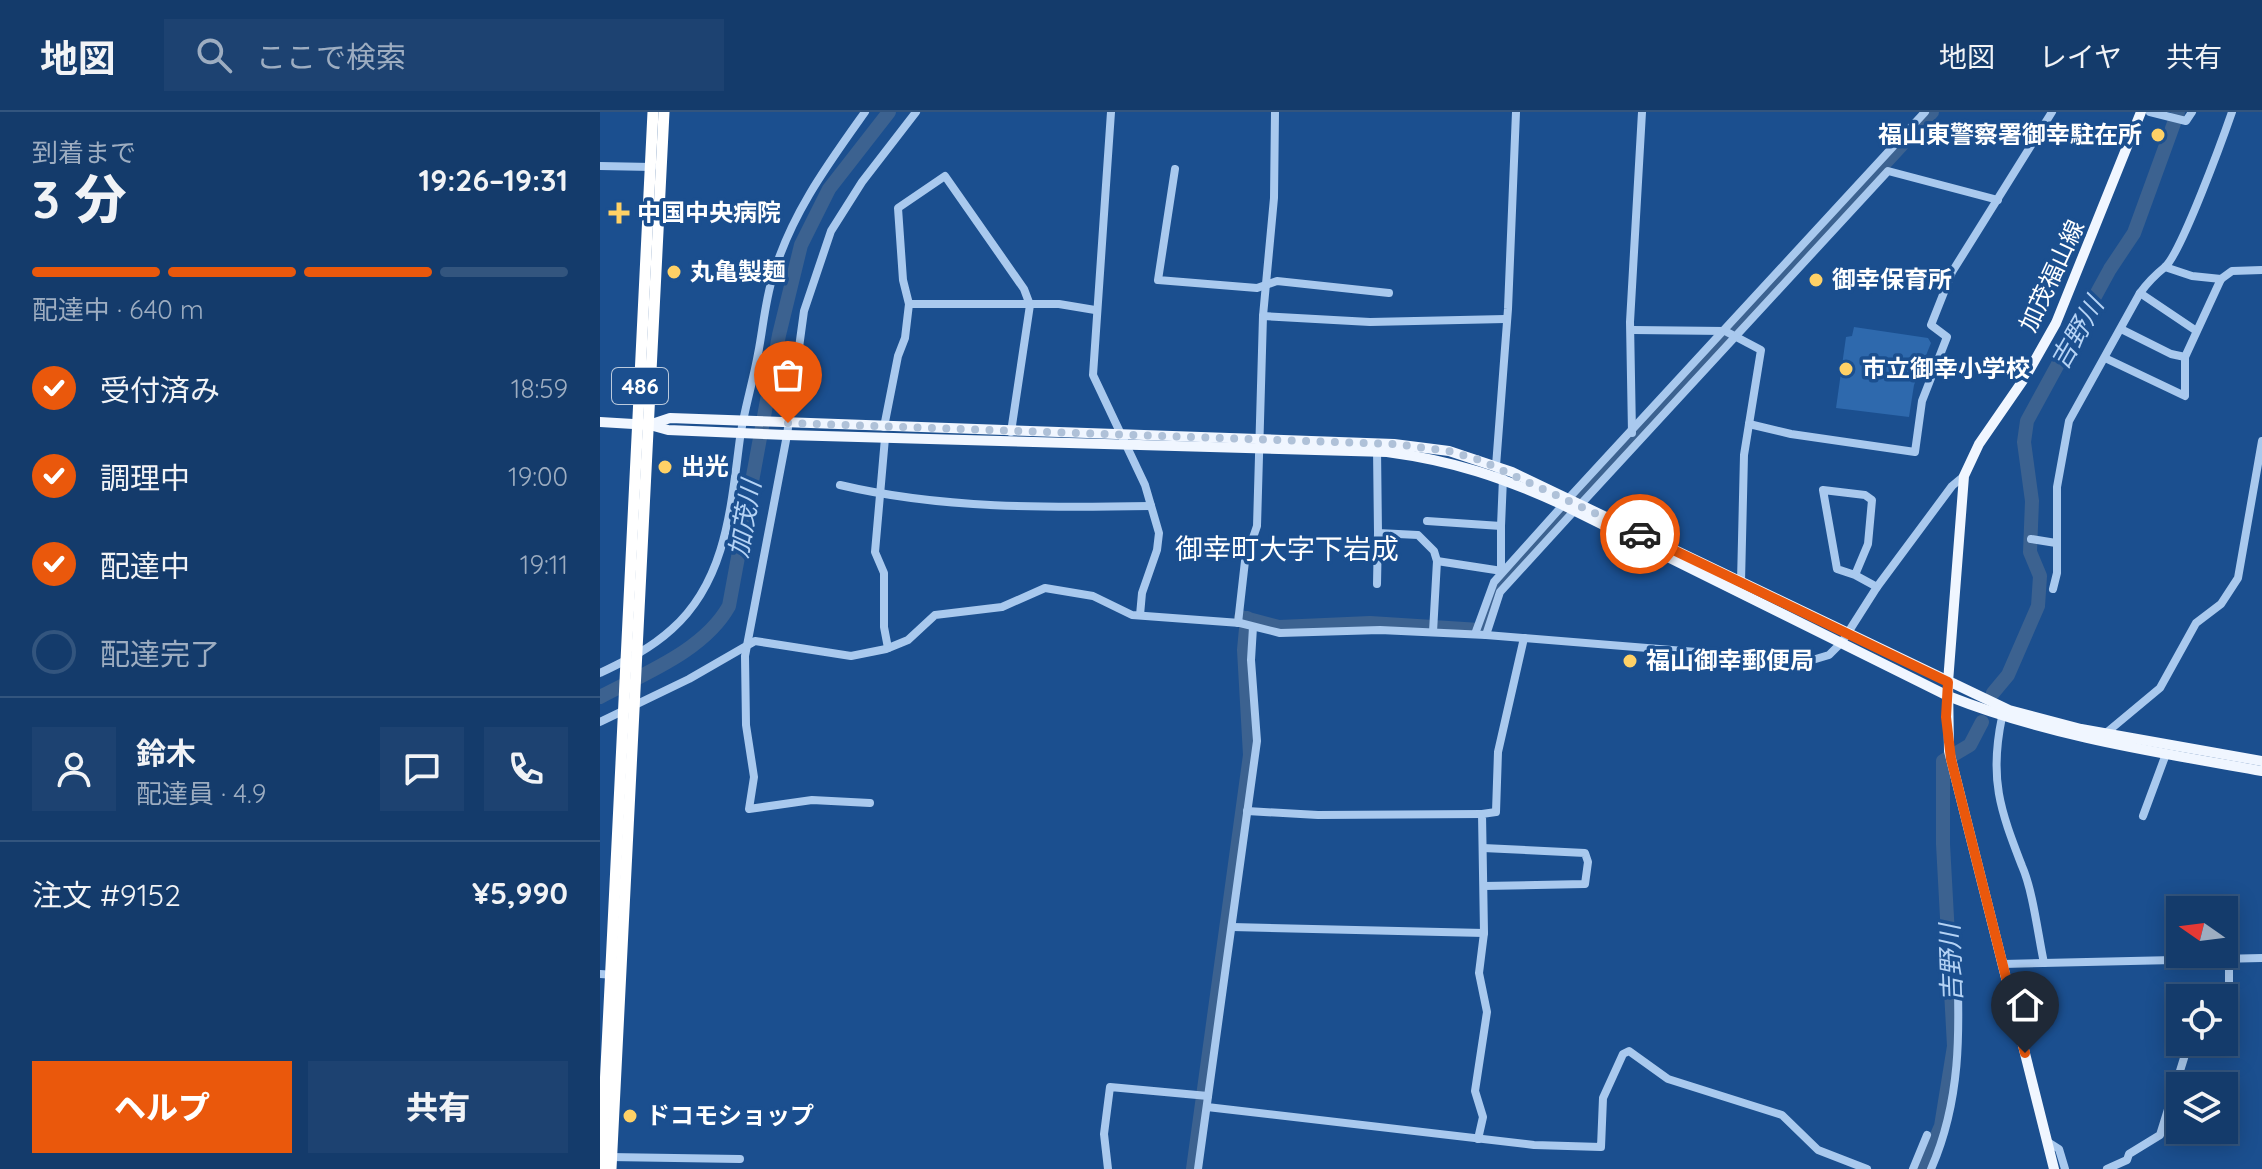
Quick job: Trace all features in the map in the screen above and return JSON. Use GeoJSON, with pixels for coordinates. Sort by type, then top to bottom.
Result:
{"type":"FeatureCollection","features":[{"type":"Feature","properties":{"kind":"highway","name":"486"},"geometry":{"type":"LineString","coordinates":[[605,1161],[610,975],[632,658],[644,424],[655,167],[653,112]]}},
{"type":"Feature","properties":{"kind":"highway","name":"486"},"geometry":{"type":"LineString","coordinates":[[655,167],[664,112]]}},
{"type":"Feature","properties":{"kind":"main road","name":"加茂福山線"},"geometry":{"type":"LineString","coordinates":[[2054,1169],[1950,755],[1948,682],[1964,476],[1979,444],[2026,376],[2056,323],[2141,112]]}},
{"type":"Feature","properties":{"kind":"main road"},"geometry":{"type":"LineString","coordinates":[[600,422],[644,424],[670,418],[785,429],[1449,451],[1496,466],[1844,638],[2021,715],[2262,761]]}},
{"type":"Feature","properties":{"kind":"main road"},"geometry":{"type":"LineString","coordinates":[[884,433],[1011,432],[1122,439]]}},
{"type":"Feature","properties":{"kind":"main road"},"geometry":{"type":"LineString","coordinates":[[1377,448],[1442,459],[1503,478],[1571,505],[1741,582],[1948,696],[2002,717],[2077,738],[2262,771]]}},
{"type":"Feature","properties":{"kind":"street"},"geometry":{"type":"LineString","coordinates":[[600,673],[632,658],[675,627],[702,593],[715,566],[733,497],[772,277],[808,195],[865,112]]}},
{"type":"Feature","properties":{"kind":"street"},"geometry":{"type":"LineString","coordinates":[[870,803],[812,800],[749,809],[754,777],[746,725],[746,645],[804,311],[831,231],[862,182],[916,112]]}},
{"type":"Feature","properties":{"kind":"street"},"geometry":{"type":"LineString","coordinates":[[1111,112],[1095,310],[1093,375],[1145,485],[1159,533],[1157,550],[1146,577],[1140,615]]}},
{"type":"Feature","properties":{"kind":"street"},"geometry":{"type":"LineString","coordinates":[[1198,1169],[1257,741],[1251,660],[1240,587],[1257,526],[1263,316],[1274,198],[1275,112]]}},
{"type":"Feature","properties":{"kind":"street"},"geometry":{"type":"LineString","coordinates":[[1486,635],[1505,575],[1501,526],[1503,478],[1496,466],[1516,112]]}},
{"type":"Feature","properties":{"kind":"street"},"geometry":{"type":"LineString","coordinates":[[1632,433],[1634,237],[1642,112]]}},
{"type":"Feature","properties":{"kind":"street"},"geometry":{"type":"LineString","coordinates":[[1475,632],[1494,582],[1505,575],[1730,334],[1925,112]]}},
{"type":"Feature","properties":{"kind":"street"},"geometry":{"type":"LineString","coordinates":[[1749,424],[1791,434],[1915,452],[1922,401],[1947,337],[1931,325],[1952,272],[2052,112]]}},
{"type":"Feature","properties":{"kind":"street"},"geometry":{"type":"LineString","coordinates":[[2150,112],[2186,121],[2192,112]]}},
{"type":"Feature","properties":{"kind":"street"},"geometry":{"type":"LineString","coordinates":[[2053,589],[2057,573],[2057,487],[2069,421],[2140,293],[2154,273],[2165,267],[2190,217],[2232,112]]}},
{"type":"Feature","properties":{"kind":"street"},"geometry":{"type":"LineString","coordinates":[[600,166],[655,167]]}},
{"type":"Feature","properties":{"kind":"street"},"geometry":{"type":"LineString","coordinates":[[1175,169],[1158,280],[1257,288],[1277,281],[1389,293]]}},
{"type":"Feature","properties":{"kind":"street"},"geometry":{"type":"LineString","coordinates":[[1571,505],[1632,433],[1888,171],[1998,200]]}},
{"type":"Feature","properties":{"kind":"street"},"geometry":{"type":"LineString","coordinates":[[888,648],[884,627],[884,573],[875,552],[884,433],[898,356],[905,338],[909,304],[903,280],[898,208],[945,176],[1024,289],[1030,305],[1011,432]]}},
{"type":"Feature","properties":{"kind":"street"},"geometry":{"type":"LineString","coordinates":[[2165,267],[2192,276],[2221,279]]}},
{"type":"Feature","properties":{"kind":"street"},"geometry":{"type":"LineString","coordinates":[[2105,358],[2185,396],[2185,357],[2221,279],[2232,271],[2262,270]]}},
{"type":"Feature","properties":{"kind":"street"},"geometry":{"type":"LineString","coordinates":[[2140,293],[2195,330]]}},
{"type":"Feature","properties":{"kind":"street"},"geometry":{"type":"LineString","coordinates":[[909,304],[1030,305],[1095,310]]}},
{"type":"Feature","properties":{"kind":"street"},"geometry":{"type":"LineString","coordinates":[[1263,316],[1370,322],[1505,319]]}},
{"type":"Feature","properties":{"kind":"street"},"geometry":{"type":"LineString","coordinates":[[2121,329],[2171,354],[2185,357]]}},
{"type":"Feature","properties":{"kind":"street"},"geometry":{"type":"LineString","coordinates":[[1633,330],[1730,334],[1758,345],[1761,350],[1744,455],[1741,582]]}},
{"type":"Feature","properties":{"kind":"street"},"geometry":{"type":"LineString","coordinates":[[2106,733],[2160,688],[2196,623],[2221,604],[2238,578],[2262,441]]}},
{"type":"Feature","properties":{"kind":"street"},"geometry":{"type":"LineString","coordinates":[[1377,448],[1377,584]]}},
{"type":"Feature","properties":{"kind":"street"},"geometry":{"type":"LineString","coordinates":[[600,722],[689,679],[746,645],[765,640],[838,656],[888,648],[908,640],[935,615],[1002,607],[1045,588],[1093,596],[1140,615],[1246,625],[1280,633],[1434,629],[1809,661],[1829,655],[1844,638],[1877,587],[1952,486],[1964,476]]}},
{"type":"Feature","properties":{"kind":"street"},"geometry":{"type":"LineString","coordinates":[[840,485],[879,494],[1072,508],[1151,506]]}},
{"type":"Feature","properties":{"kind":"street"},"geometry":{"type":"LineString","coordinates":[[1855,575],[1868,544],[1872,500],[1865,495],[1823,490],[1837,569],[1877,587]]}},
{"type":"Feature","properties":{"kind":"street"},"geometry":{"type":"LineString","coordinates":[[1427,521],[1501,526]]}},
{"type":"Feature","properties":{"kind":"street"},"geometry":{"type":"LineString","coordinates":[[1378,533],[1418,535],[1434,551],[1437,561],[1434,629]]}},
{"type":"Feature","properties":{"kind":"street"},"geometry":{"type":"LineString","coordinates":[[2031,539],[2056,543]]}},
{"type":"Feature","properties":{"kind":"street"},"geometry":{"type":"LineString","coordinates":[[1437,561],[1505,575]]}},
{"type":"Feature","properties":{"kind":"street"},"geometry":{"type":"LineString","coordinates":[[1247,811],[1318,815],[1496,812],[1498,752],[1524,638]]}},
{"type":"Feature","properties":{"kind":"street"},"geometry":{"type":"LineString","coordinates":[[2002,717],[1994,755],[1995,784],[2022,865],[2044,963]]}},
{"type":"Feature","properties":{"kind":"street"},"geometry":{"type":"LineString","coordinates":[[2143,816],[2166,754]]}},
{"type":"Feature","properties":{"kind":"street"},"geometry":{"type":"LineString","coordinates":[[1478,1139],[1483,1117],[1475,1091],[1487,1012],[1479,973],[1484,933],[1482,814]]}},
{"type":"Feature","properties":{"kind":"street"},"geometry":{"type":"LineString","coordinates":[[1483,848],[1585,853],[1588,862],[1585,884],[1484,886]]}},
{"type":"Feature","properties":{"kind":"street"},"geometry":{"type":"LineString","coordinates":[[1232,927],[1484,933]]}},
{"type":"Feature","properties":{"kind":"street"},"geometry":{"type":"LineString","coordinates":[[2238,958],[2262,958]]}},
{"type":"Feature","properties":{"kind":"street"},"geometry":{"type":"LineString","coordinates":[[1931,1169],[1943,1143],[1958,1070],[1957,959]]}},
{"type":"Feature","properties":{"kind":"street"},"geometry":{"type":"LineString","coordinates":[[2003,964],[2166,960]]}},
{"type":"Feature","properties":{"kind":"street"},"geometry":{"type":"LineString","coordinates":[[1207,1107],[1478,1139],[1601,1147],[1603,1098],[1623,1054],[1629,1051],[1668,1079],[1782,1115],[1818,1150],[1867,1169]]}},
{"type":"Feature","properties":{"kind":"street"},"geometry":{"type":"LineString","coordinates":[[2107,1169],[2127,1160],[2129,1154],[2160,1135],[2185,1056]]}},
{"type":"Feature","properties":{"kind":"street"},"geometry":{"type":"LineString","coordinates":[[1108,1169],[1104,1134],[1110,1087],[1208,1096]]}},
{"type":"Feature","properties":{"kind":"street"},"geometry":{"type":"LineString","coordinates":[[1913,1169],[1927,1135]]}},
{"type":"Feature","properties":{"kind":"street"},"geometry":{"type":"LineString","coordinates":[[2048,1142],[2059,1149],[2065,1169]]}},
{"type":"Feature","properties":{"kind":"street"},"geometry":{"type":"LineString","coordinates":[[605,1161],[740,1159]]}},
{"type":"Feature","properties":{"kind":"shaded area"},"geometry":{"type":"Polygon","coordinates":[[[1854,327],[1928,338],[1931,343],[1914,385],[1909,417],[1836,408],[1846,337],[1852,336],[1854,327]]]}},
{"type":"Feature","properties":{"kind":"waterway","name":"加茂川"},"geometry":{"type":"LineString","coordinates":[[600,697],[689,649],[718,622],[729,606],[779,335],[801,245],[829,189],[889,112]]}},
{"type":"Feature","properties":{"kind":"waterway"},"geometry":{"type":"LineString","coordinates":[[1241,617],[1279,627],[1370,623],[1480,630],[1502,579],[1932,112]]}},
{"type":"Feature","properties":{"kind":"waterway","name":"吉野川"},"geometry":{"type":"LineString","coordinates":[[1993,693],[2008,675],[2038,606],[2040,576],[2030,552],[2032,501],[2024,442],[2027,421],[2110,269],[2134,233],[2178,112]]}},
{"type":"Feature","properties":{"kind":"waterway"},"geometry":{"type":"LineString","coordinates":[[1193,1169],[1250,755],[1244,650],[1247,618]]}},
{"type":"Feature","properties":{"kind":"waterway","name":"吉野川"},"geometry":{"type":"LineString","coordinates":[[1922,1169],[1941,1126],[1954,1046],[1943,844],[1943,761],[1970,745],[1982,722]]}},
{"type":"Feature","properties":{"kind":"way so far"},"geometry":{"type":"LineString","coordinates":[[788,423],[1394,444],[1449,451],[1512,472],[1640,534]]}},
{"type":"Feature","properties":{"kind":"place","name":"福山東警察署御幸駐在所"},"geometry":{"type":"Point","coordinates":[2158,135]}},
{"type":"Feature","properties":{"kind":"place","name":"中国中央病院"},"geometry":{"type":"Point","coordinates":[619,213]}},
{"type":"Feature","properties":{"kind":"place","name":"丸亀製麺"},"geometry":{"type":"Point","coordinates":[674,272]}},
{"type":"Feature","properties":{"kind":"place","name":"御幸保育所"},"geometry":{"type":"Point","coordinates":[1816,280]}},
{"type":"Feature","properties":{"kind":"place","name":"市立御幸小学校"},"geometry":{"type":"Point","coordinates":[1846,369]}},
{"type":"Feature","properties":{"kind":"place","name":"出光"},"geometry":{"type":"Point","coordinates":[665,467]}},
{"type":"Feature","properties":{"kind":"place","name":"福山御幸郵便局"},"geometry":{"type":"Point","coordinates":[1630,661]}},
{"type":"Feature","properties":{"kind":"place","name":"ドコモショップ"},"geometry":{"type":"Point","coordinates":[630,1116]}},
{"type":"Feature","properties":{"kind":"district","name":"御幸町大字下岩成"},"geometry":{"type":"Point","coordinates":[1287,549]}},
{"type":"Feature","properties":{"kind":"route"},"geometry":{"type":"LineString","coordinates":[[1640,534],[1948,682],[1946,717],[1951,759],[2025,1053]]}}]}
